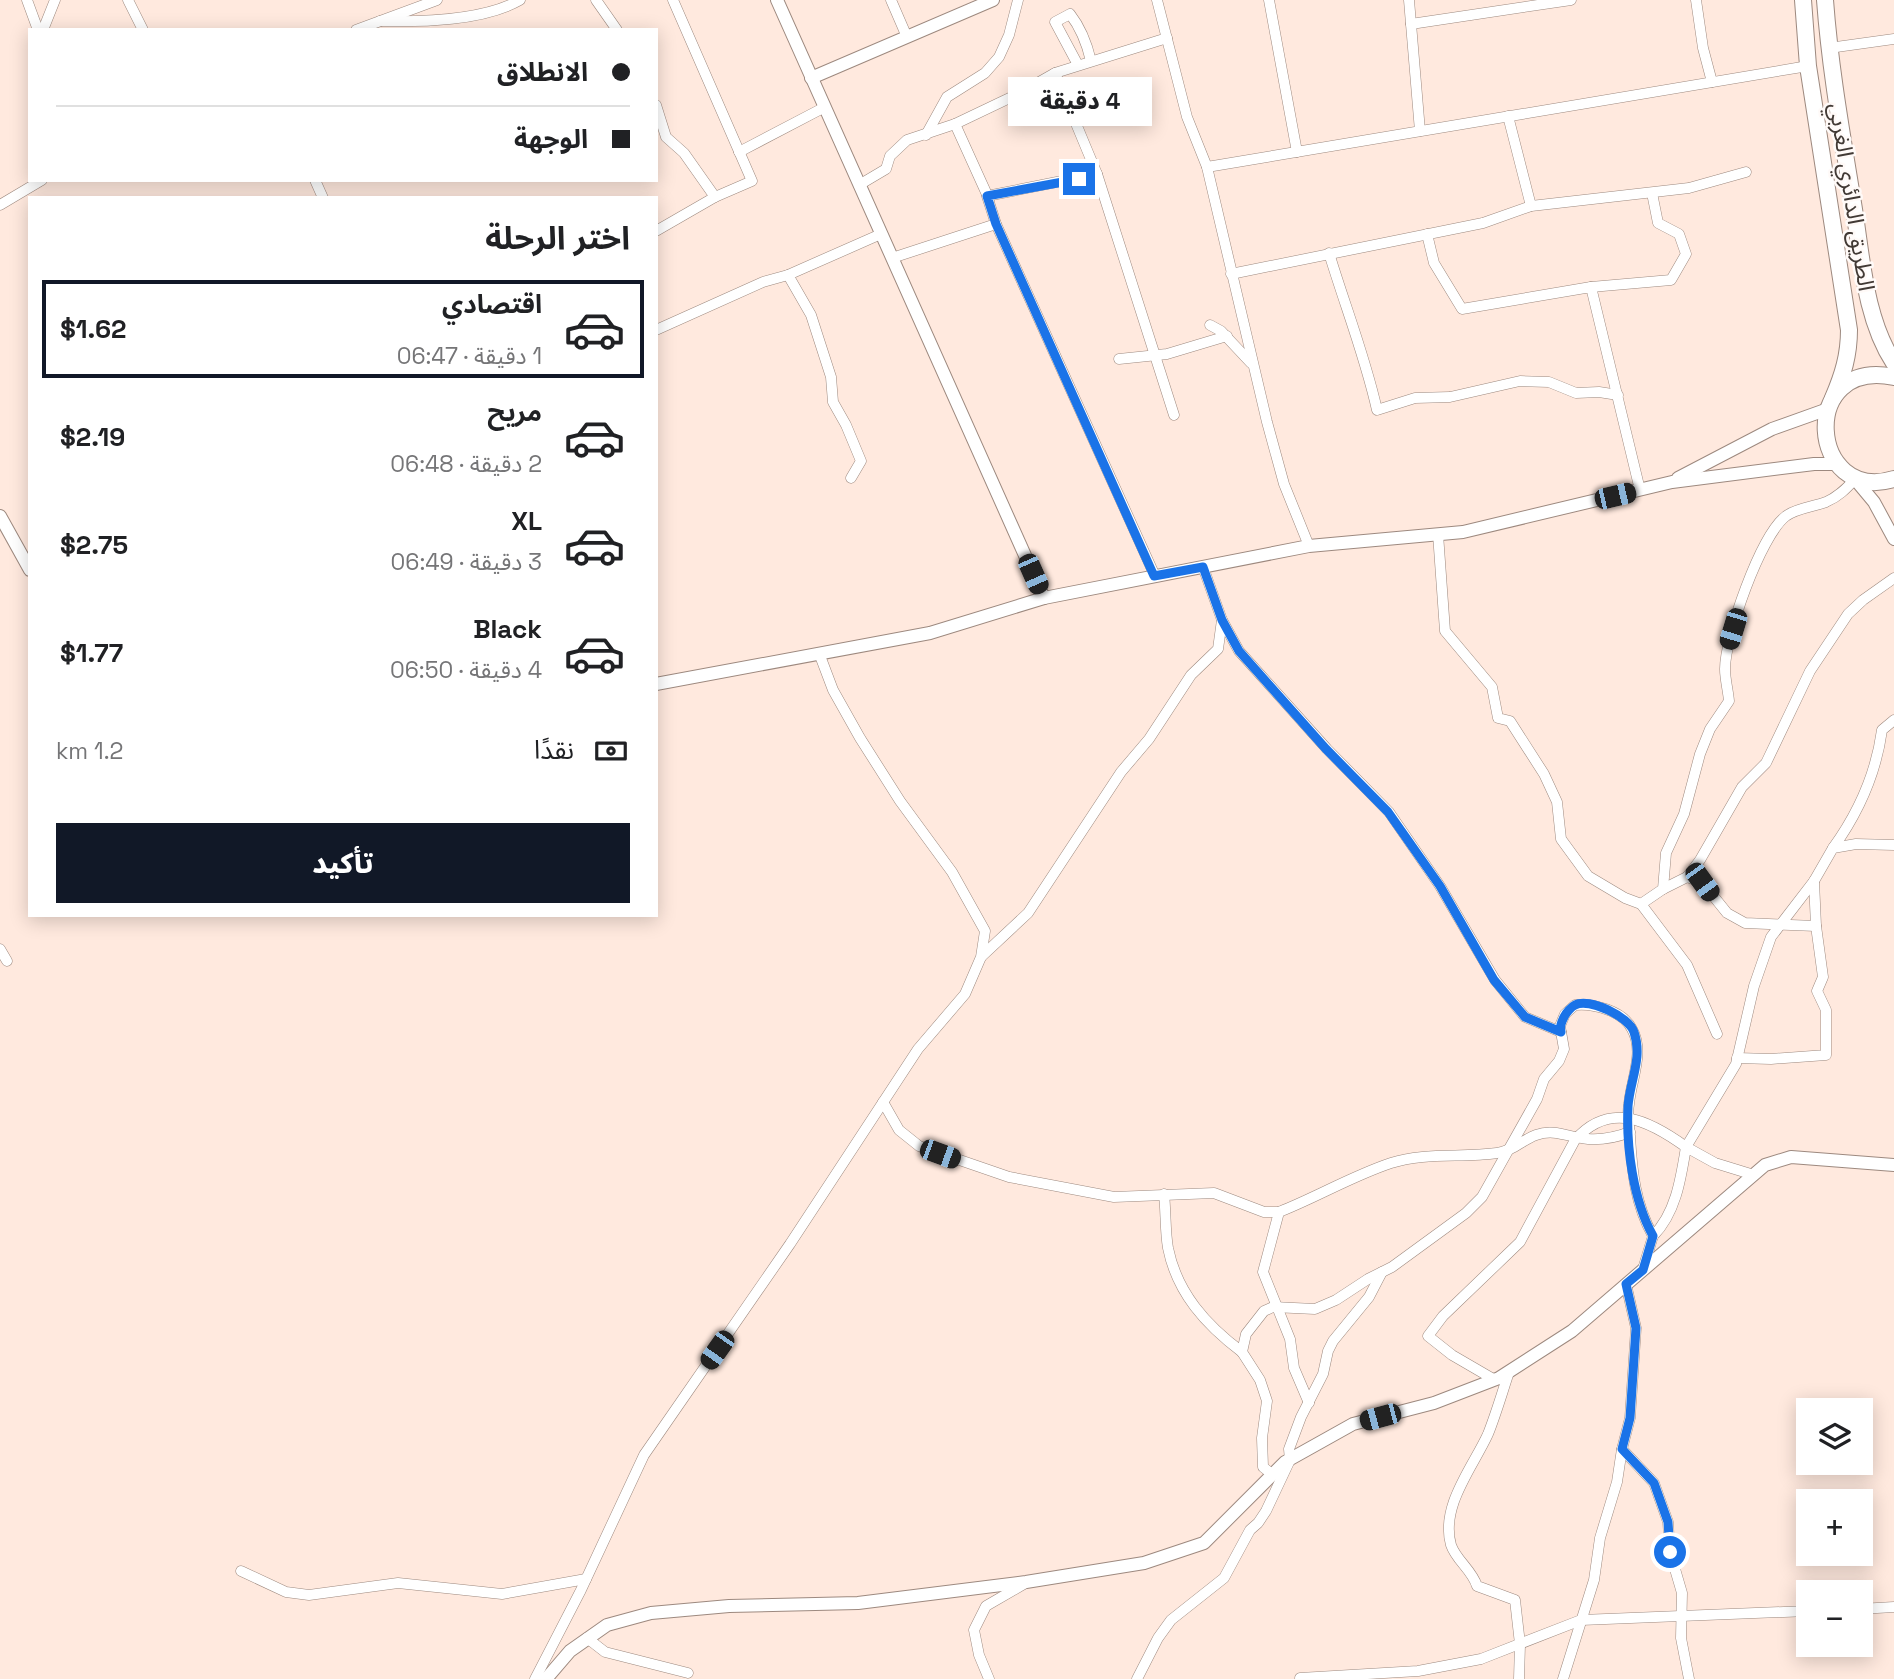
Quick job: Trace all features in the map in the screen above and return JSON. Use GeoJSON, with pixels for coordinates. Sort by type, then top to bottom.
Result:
{"type":"FeatureCollection","features":[{"type":"Feature","properties":{"kind":"main road","name":"الطريق الدائري الغربي"},"geometry":{"type":"LineString","coordinates":[[1803,0],[1808,66],[1849,330],[1846,363],[1830,404],[1824,432],[1828,449],[1838,464]]}},
{"type":"Feature","properties":{"kind":"main road","name":"الطريق الدائري الغربي"},"geometry":{"type":"LineString","coordinates":[[1825,0],[1829,48],[1868,296],[1882,346],[1894,363]]}},
{"type":"Feature","properties":{"kind":"main road"},"geometry":{"type":"LineString","coordinates":[[1830,404],[1846,385],[1862,376],[1881,374],[1894,377]]}},
{"type":"Feature","properties":{"kind":"main road"},"geometry":{"type":"LineString","coordinates":[[1838,464],[1853,477],[1885,482],[1894,479]]}},
{"type":"Feature","properties":{"kind":"street"},"geometry":{"type":"LineString","coordinates":[[27,0],[39,28]]}},
{"type":"Feature","properties":{"kind":"street"},"geometry":{"type":"LineString","coordinates":[[41,28],[55,0]]}},
{"type":"Feature","properties":{"kind":"street"},"geometry":{"type":"LineString","coordinates":[[128,0],[142,28]]}},
{"type":"Feature","properties":{"kind":"street"},"geometry":{"type":"LineString","coordinates":[[361,28],[437,0]]}},
{"type":"Feature","properties":{"kind":"street"},"geometry":{"type":"LineString","coordinates":[[380,21],[412,21],[467,15],[492,11],[520,0]]}},
{"type":"Feature","properties":{"kind":"street"},"geometry":{"type":"LineString","coordinates":[[596,0],[616,28]]}},
{"type":"Feature","properties":{"kind":"street"},"geometry":{"type":"LineString","coordinates":[[658,230],[715,197],[752,181],[673,0]]}},
{"type":"Feature","properties":{"kind":"street"},"geometry":{"type":"LineString","coordinates":[[777,0],[1044,598]]}},
{"type":"Feature","properties":{"kind":"street"},"geometry":{"type":"LineString","coordinates":[[891,0],[907,37]]}},
{"type":"Feature","properties":{"kind":"street"},"geometry":{"type":"LineString","coordinates":[[811,78],[993,0]]}},
{"type":"Feature","properties":{"kind":"street"},"geometry":{"type":"LineString","coordinates":[[926,135],[947,97],[985,73],[999,57],[1009,35],[1018,0]]}},
{"type":"Feature","properties":{"kind":"street"},"geometry":{"type":"LineString","coordinates":[[1157,0],[1186,117],[1207,167],[1284,484],[1309,546]]}},
{"type":"Feature","properties":{"kind":"street"},"geometry":{"type":"LineString","coordinates":[[1269,0],[1297,152]]}},
{"type":"Feature","properties":{"kind":"street"},"geometry":{"type":"LineString","coordinates":[[1409,0],[1420,131]]}},
{"type":"Feature","properties":{"kind":"street"},"geometry":{"type":"LineString","coordinates":[[1411,24],[1505,5],[1571,0]]}},
{"type":"Feature","properties":{"kind":"street"},"geometry":{"type":"LineString","coordinates":[[1696,0],[1703,48],[1712,82]]}},
{"type":"Feature","properties":{"kind":"street"},"geometry":{"type":"LineString","coordinates":[[1078,65],[1055,22],[1066,14],[1070,14],[1075,20],[1085,38],[1091,61]]}},
{"type":"Feature","properties":{"kind":"street"},"geometry":{"type":"LineString","coordinates":[[859,186],[886,169],[890,156],[908,140],[955,124],[1055,73],[1167,38]]}},
{"type":"Feature","properties":{"kind":"street"},"geometry":{"type":"LineString","coordinates":[[1829,48],[1894,39]]}},
{"type":"Feature","properties":{"kind":"street"},"geometry":{"type":"LineString","coordinates":[[1207,167],[1808,66]]}},
{"type":"Feature","properties":{"kind":"street"},"geometry":{"type":"LineString","coordinates":[[1055,73],[1097,174],[1174,415]]}},
{"type":"Feature","properties":{"kind":"street"},"geometry":{"type":"LineString","coordinates":[[739,152],[825,107]]}},
{"type":"Feature","properties":{"kind":"street"},"geometry":{"type":"LineString","coordinates":[[658,111],[666,137],[684,153],[715,197]]}},
{"type":"Feature","properties":{"kind":"street"},"geometry":{"type":"LineString","coordinates":[[1508,116],[1531,206]]}},
{"type":"Feature","properties":{"kind":"street"},"geometry":{"type":"LineString","coordinates":[[955,124],[989,199],[996,224],[1154,576]]}},
{"type":"Feature","properties":{"kind":"street"},"geometry":{"type":"LineString","coordinates":[[1231,274],[1483,223],[1531,206],[1689,188],[1746,172]]}},
{"type":"Feature","properties":{"kind":"street"},"geometry":{"type":"LineString","coordinates":[[989,199],[987,196],[1097,174]]}},
{"type":"Feature","properties":{"kind":"street"},"geometry":{"type":"LineString","coordinates":[[0,205],[39,182]]}},
{"type":"Feature","properties":{"kind":"street"},"geometry":{"type":"LineString","coordinates":[[1427,234],[1434,263],[1462,309],[1591,287],[1671,280],[1686,254],[1679,234],[1658,223],[1652,193]]}},
{"type":"Feature","properties":{"kind":"street"},"geometry":{"type":"LineString","coordinates":[[892,258],[996,224]]}},
{"type":"Feature","properties":{"kind":"street"},"geometry":{"type":"LineString","coordinates":[[658,329],[881,234]]}},
{"type":"Feature","properties":{"kind":"street"},"geometry":{"type":"LineString","coordinates":[[1329,253],[1368,373],[1377,410],[1415,398],[1450,397],[1520,381],[1549,382],[1576,393],[1599,392],[1618,396]]}},
{"type":"Feature","properties":{"kind":"street"},"geometry":{"type":"LineString","coordinates":[[788,275],[811,315],[831,377],[833,402],[861,461],[851,478]]}},
{"type":"Feature","properties":{"kind":"street"},"geometry":{"type":"LineString","coordinates":[[1591,287],[1640,490]]}},
{"type":"Feature","properties":{"kind":"street"},"geometry":{"type":"LineString","coordinates":[[1210,325],[1227,336],[1254,366]]}},
{"type":"Feature","properties":{"kind":"street"},"geometry":{"type":"LineString","coordinates":[[1119,359],[1156,356],[1208,344],[1227,336]]}},
{"type":"Feature","properties":{"kind":"street"},"geometry":{"type":"LineString","coordinates":[[1672,482],[1772,429],[1830,404]]}},
{"type":"Feature","properties":{"kind":"street"},"geometry":{"type":"LineString","coordinates":[[658,684],[930,633],[1044,598],[1309,546],[1463,532],[1672,482],[1814,464],[1838,464]]}},
{"type":"Feature","properties":{"kind":"street"},"geometry":{"type":"LineString","coordinates":[[1663,889],[1666,853],[1684,814],[1700,754],[1710,729],[1729,701],[1724,670],[1727,647],[1759,555],[1784,518],[1794,511],[1840,495],[1853,477],[1874,502],[1894,539]]}},
{"type":"Feature","properties":{"kind":"street"},"geometry":{"type":"LineString","coordinates":[[0,516],[28,566]]}},
{"type":"Feature","properties":{"kind":"street"},"geometry":{"type":"LineString","coordinates":[[1438,534],[1445,631],[1492,687],[1498,718],[1510,721],[1544,774],[1557,802],[1561,839],[1588,876],[1625,898],[1641,904],[1688,965],[1717,1034]]}},
{"type":"Feature","properties":{"kind":"street"},"geometry":{"type":"LineString","coordinates":[[1203,567],[1222,620],[1239,651],[1326,749],[1388,812],[1440,886],[1494,980],[1525,1017],[1561,1032]]}},
{"type":"Feature","properties":{"kind":"street"},"geometry":{"type":"LineString","coordinates":[[1641,904],[1687,877],[1700,860],[1742,787],[1766,763],[1810,671],[1848,614],[1894,578]]}},
{"type":"Feature","properties":{"kind":"street"},"geometry":{"type":"LineString","coordinates":[[981,957],[1028,913],[1121,772],[1149,740],[1191,676],[1218,649],[1222,620]]}},
{"type":"Feature","properties":{"kind":"street"},"geometry":{"type":"LineString","coordinates":[[535,1679],[586,1579],[643,1455],[790,1244],[918,1049],[965,994],[981,957],[985,930],[952,872],[860,738],[833,690],[819,653]]}},
{"type":"Feature","properties":{"kind":"street"},"geometry":{"type":"LineString","coordinates":[[1643,1270],[1653,1236],[1662,1226],[1679,1186],[1686,1147],[1719,1094],[1737,1058],[1760,967],[1771,937],[1814,881],[1843,834],[1878,761],[1882,730],[1894,720]]}},
{"type":"Feature","properties":{"kind":"street"},"geometry":{"type":"LineString","coordinates":[[1833,848],[1856,844],[1894,845]]}},
{"type":"Feature","properties":{"kind":"street"},"geometry":{"type":"LineString","coordinates":[[1687,877],[1702,882],[1727,913],[1745,923],[1816,926]]}},
{"type":"Feature","properties":{"kind":"street"},"geometry":{"type":"LineString","coordinates":[[1737,1058],[1826,1055],[1826,1010],[1817,991],[1822,977],[1814,881]]}},
{"type":"Feature","properties":{"kind":"street"},"geometry":{"type":"LineString","coordinates":[[0,949],[7,961]]}},
{"type":"Feature","properties":{"kind":"street"},"geometry":{"type":"LineString","coordinates":[[1241,1352],[1246,1334],[1264,1311],[1277,1307],[1315,1309],[1336,1300],[1392,1267],[1466,1213],[1482,1197],[1537,1098],[1544,1079],[1559,1061],[1564,1049],[1560,1026],[1565,1014],[1575,1004],[1599,1006],[1622,1017],[1633,1030],[1637,1053],[1635,1077],[1628,1104],[1634,1185],[1644,1218],[1653,1236]]}},
{"type":"Feature","properties":{"kind":"street"},"geometry":{"type":"LineString","coordinates":[[883,1102],[899,1130],[919,1146],[1009,1177],[1114,1197],[1214,1193],[1264,1212],[1279,1212],[1319,1196],[1351,1178],[1393,1162],[1414,1158],[1500,1153],[1536,1135],[1557,1132],[1590,1140],[1630,1132]]}},
{"type":"Feature","properties":{"kind":"street"},"geometry":{"type":"LineString","coordinates":[[1495,1380],[1428,1336],[1443,1316],[1520,1242],[1577,1138],[1586,1127],[1629,1116],[1641,1120],[1715,1164],[1754,1175]]}},
{"type":"Feature","properties":{"kind":"street"},"geometry":{"type":"LineString","coordinates":[[546,1679],[570,1651],[607,1625],[651,1614],[729,1606],[858,1603],[1026,1582],[1144,1563],[1204,1543],[1290,1460],[1353,1424],[1434,1403],[1495,1380],[1572,1331],[1765,1165],[1791,1157],[1894,1165]]}},
{"type":"Feature","properties":{"kind":"street"},"geometry":{"type":"LineString","coordinates":[[1164,1194],[1168,1248],[1177,1279],[1195,1309],[1216,1332],[1241,1352],[1260,1380],[1267,1401],[1262,1438],[1263,1466],[1273,1475]]}},
{"type":"Feature","properties":{"kind":"street"},"geometry":{"type":"LineString","coordinates":[[1279,1212],[1263,1272],[1290,1339],[1294,1368],[1309,1403]]}},
{"type":"Feature","properties":{"kind":"street"},"geometry":{"type":"LineString","coordinates":[[1137,1679],[1158,1638],[1171,1620],[1224,1578],[1250,1530],[1266,1511],[1290,1460],[1289,1449],[1301,1417],[1323,1374],[1328,1351],[1369,1297],[1382,1272]]}},
{"type":"Feature","properties":{"kind":"street"},"geometry":{"type":"LineString","coordinates":[[1563,1679],[1594,1580],[1600,1538],[1617,1482],[1630,1418],[1636,1328],[1626,1284]]}},
{"type":"Feature","properties":{"kind":"street"},"geometry":{"type":"LineString","coordinates":[[1509,1372],[1488,1434],[1465,1476],[1450,1514],[1451,1546],[1475,1579],[1477,1586],[1515,1600],[1520,1644],[1519,1679]]}},
{"type":"Feature","properties":{"kind":"street"},"geometry":{"type":"LineString","coordinates":[[1622,1449],[1654,1483],[1668,1522],[1670,1552],[1682,1592],[1681,1639],[1689,1679]]}},
{"type":"Feature","properties":{"kind":"street"},"geometry":{"type":"LineString","coordinates":[[241,1571],[286,1592],[309,1595],[398,1583],[502,1594],[586,1579]]}},
{"type":"Feature","properties":{"kind":"street"},"geometry":{"type":"LineString","coordinates":[[989,1679],[979,1655],[974,1630],[986,1606],[1026,1582]]}},
{"type":"Feature","properties":{"kind":"street"},"geometry":{"type":"LineString","coordinates":[[1873,1608],[1894,1607]]}},
{"type":"Feature","properties":{"kind":"street"},"geometry":{"type":"LineString","coordinates":[[1300,1678],[1418,1671],[1481,1659],[1581,1619],[1796,1612]]}},
{"type":"Feature","properties":{"kind":"street"},"geometry":{"type":"LineString","coordinates":[[587,1638],[605,1652],[688,1673]]}},
{"type":"Feature","properties":{"kind":"route"},"geometry":{"type":"LineString","coordinates":[[1079,179],[987,196],[996,217],[996,224],[1154,576],[1203,567],[1222,620],[1239,651],[1326,749],[1388,812],[1440,886],[1494,980],[1525,1017],[1561,1032],[1560,1026],[1565,1014],[1575,1004],[1583,1004],[1599,1006],[1622,1017],[1633,1030],[1637,1053],[1635,1077],[1628,1104],[1634,1185],[1644,1218],[1653,1236],[1643,1270],[1626,1284],[1636,1328],[1630,1418],[1622,1449],[1654,1483],[1668,1522],[1670,1552]]}}]}
